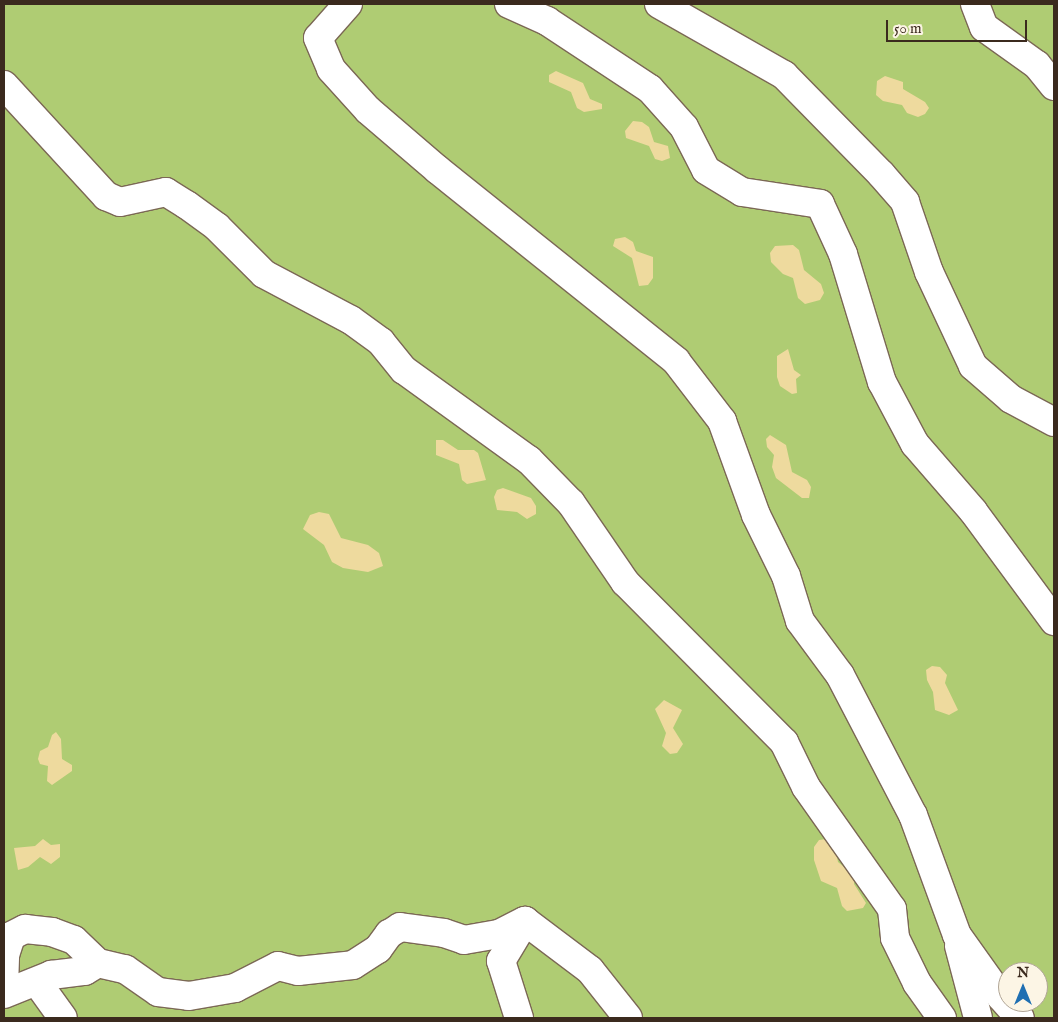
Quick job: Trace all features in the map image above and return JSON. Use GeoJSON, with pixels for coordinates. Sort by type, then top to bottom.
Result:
{"type":"FeatureCollection","features":[{"type":"Feature","properties":{"kind":"lane"},"geometry":{"type":"LineString","coordinates":[[348,4],[318,38],[331,68],[368,110],[438,170],[676,360],[722,421],[756,515],[786,576],[800,621],[840,674],[912,815],[957,935],[978,1018]]}},
{"type":"Feature","properties":{"kind":"lane"},"geometry":{"type":"LineString","coordinates":[[509,4],[547,21],[650,89],[684,127],[706,170],[742,192],[820,204],[843,254],[882,382],[914,444],[972,511],[1054,621]]}},
{"type":"Feature","properties":{"kind":"lane"},"geometry":{"type":"LineString","coordinates":[[659,4],[784,75],[882,174],[905,202],[929,272],[972,366],[1011,399],[1054,422]]}},
{"type":"Feature","properties":{"kind":"lane"},"geometry":{"type":"LineString","coordinates":[[975,4],[984,27],[1037,65],[1054,86]]}},
{"type":"Feature","properties":{"kind":"lane"},"geometry":{"type":"LineString","coordinates":[[4,85],[106,196],[120,202],[166,192],[217,227],[264,274],[351,320],[381,342],[404,370],[529,460],[571,503],[625,582],[784,742],[806,788],[892,909],[896,938],[917,982],[942,1018]]}},
{"type":"Feature","properties":{"kind":"lane"},"geometry":{"type":"LineString","coordinates":[[4,987],[5,955],[10,936],[25,929],[52,932],[74,940],[98,963],[126,969],[158,992],[188,996],[235,988],[278,966],[298,971],[353,965],[378,949],[389,934],[400,926],[444,933],[464,940],[499,934],[525,922]]}},
{"type":"Feature","properties":{"kind":"lane"},"geometry":{"type":"LineString","coordinates":[[519,1018],[501,961],[525,922]]}},
{"type":"Feature","properties":{"kind":"lane"},"geometry":{"type":"LineString","coordinates":[[525,922],[590,970],[628,1018]]}},
{"type":"Feature","properties":{"kind":"lane"},"geometry":{"type":"LineString","coordinates":[[957,935],[1001,997],[1020,1018]]}},
{"type":"Feature","properties":{"kind":"lane"},"geometry":{"type":"LineString","coordinates":[[4,994],[52,975],[85,971],[98,963]]}},
{"type":"Feature","properties":{"kind":"lane"},"geometry":{"type":"LineString","coordinates":[[37,982],[63,1018]]}},
{"type":"Feature","properties":{"kind":"green space"},"geometry":{"type":"Polygon","coordinates":[[[4,4],[1054,4],[1054,1018],[4,1018],[4,4]]]}},
{"type":"Feature","properties":{"kind":"sand"},"geometry":{"type":"Polygon","coordinates":[[[556,71],[583,83],[590,99],[602,104],[602,109],[584,112],[577,108],[571,92],[549,82],[549,75],[556,71]]]}},
{"type":"Feature","properties":{"kind":"sand"},"geometry":{"type":"Polygon","coordinates":[[[885,76],[903,82],[903,89],[925,102],[929,108],[925,114],[918,117],[907,113],[902,105],[883,101],[876,95],[877,81],[885,76]]]}},
{"type":"Feature","properties":{"kind":"sand"},"geometry":{"type":"Polygon","coordinates":[[[633,121],[642,122],[649,127],[654,142],[668,146],[670,158],[662,161],[655,159],[649,146],[626,138],[625,131],[633,121]]]}},
{"type":"Feature","properties":{"kind":"sand"},"geometry":{"type":"Polygon","coordinates":[[[625,237],[633,242],[636,251],[653,257],[653,278],[648,285],[639,286],[632,258],[613,246],[615,239],[625,237]]]}},
{"type":"Feature","properties":{"kind":"sand"},"geometry":{"type":"Polygon","coordinates":[[[793,245],[799,250],[804,270],[821,284],[824,293],[820,300],[805,304],[798,298],[793,278],[783,274],[771,262],[770,253],[775,246],[793,245]]]}},
{"type":"Feature","properties":{"kind":"sand"},"geometry":{"type":"Polygon","coordinates":[[[788,349],[794,370],[801,375],[796,379],[797,393],[792,394],[780,386],[777,377],[777,356],[788,349]]]}},
{"type":"Feature","properties":{"kind":"sand"},"geometry":{"type":"Polygon","coordinates":[[[770,435],[786,445],[792,472],[807,480],[811,487],[809,498],[802,498],[776,478],[772,467],[774,455],[767,447],[766,439],[770,435]]]}},
{"type":"Feature","properties":{"kind":"sand"},"geometry":{"type":"Polygon","coordinates":[[[436,440],[443,440],[458,450],[474,450],[478,453],[486,480],[467,484],[462,480],[459,464],[436,455],[436,440]]]}},
{"type":"Feature","properties":{"kind":"sand"},"geometry":{"type":"Polygon","coordinates":[[[503,488],[531,498],[536,506],[536,514],[527,519],[517,512],[497,510],[494,497],[497,490],[503,488]]]}},
{"type":"Feature","properties":{"kind":"sand"},"geometry":{"type":"Polygon","coordinates":[[[319,512],[329,514],[341,538],[368,545],[379,553],[383,566],[368,572],[343,568],[332,562],[324,545],[303,529],[310,515],[319,512]]]}},
{"type":"Feature","properties":{"kind":"sand"},"geometry":{"type":"Polygon","coordinates":[[[932,666],[940,667],[947,675],[945,683],[958,710],[949,715],[935,710],[933,692],[927,680],[926,670],[932,666]]]}},
{"type":"Feature","properties":{"kind":"sand"},"geometry":{"type":"Polygon","coordinates":[[[664,700],[682,710],[673,728],[683,744],[677,753],[670,754],[662,746],[666,733],[655,709],[664,700]]]}},
{"type":"Feature","properties":{"kind":"sand"},"geometry":{"type":"Polygon","coordinates":[[[56,732],[61,739],[62,759],[72,765],[72,771],[52,785],[47,781],[48,766],[40,764],[38,759],[40,751],[48,747],[52,735],[56,732]]]}},
{"type":"Feature","properties":{"kind":"sand"},"geometry":{"type":"Polygon","coordinates":[[[43,839],[51,845],[60,844],[60,857],[51,864],[40,857],[28,867],[18,870],[14,848],[35,846],[43,839]]]}},
{"type":"Feature","properties":{"kind":"sand"},"geometry":{"type":"Polygon","coordinates":[[[826,839],[834,842],[838,862],[855,876],[854,884],[866,903],[863,908],[847,911],[842,906],[837,888],[821,881],[814,860],[814,847],[819,840],[826,839]]]}}]}
